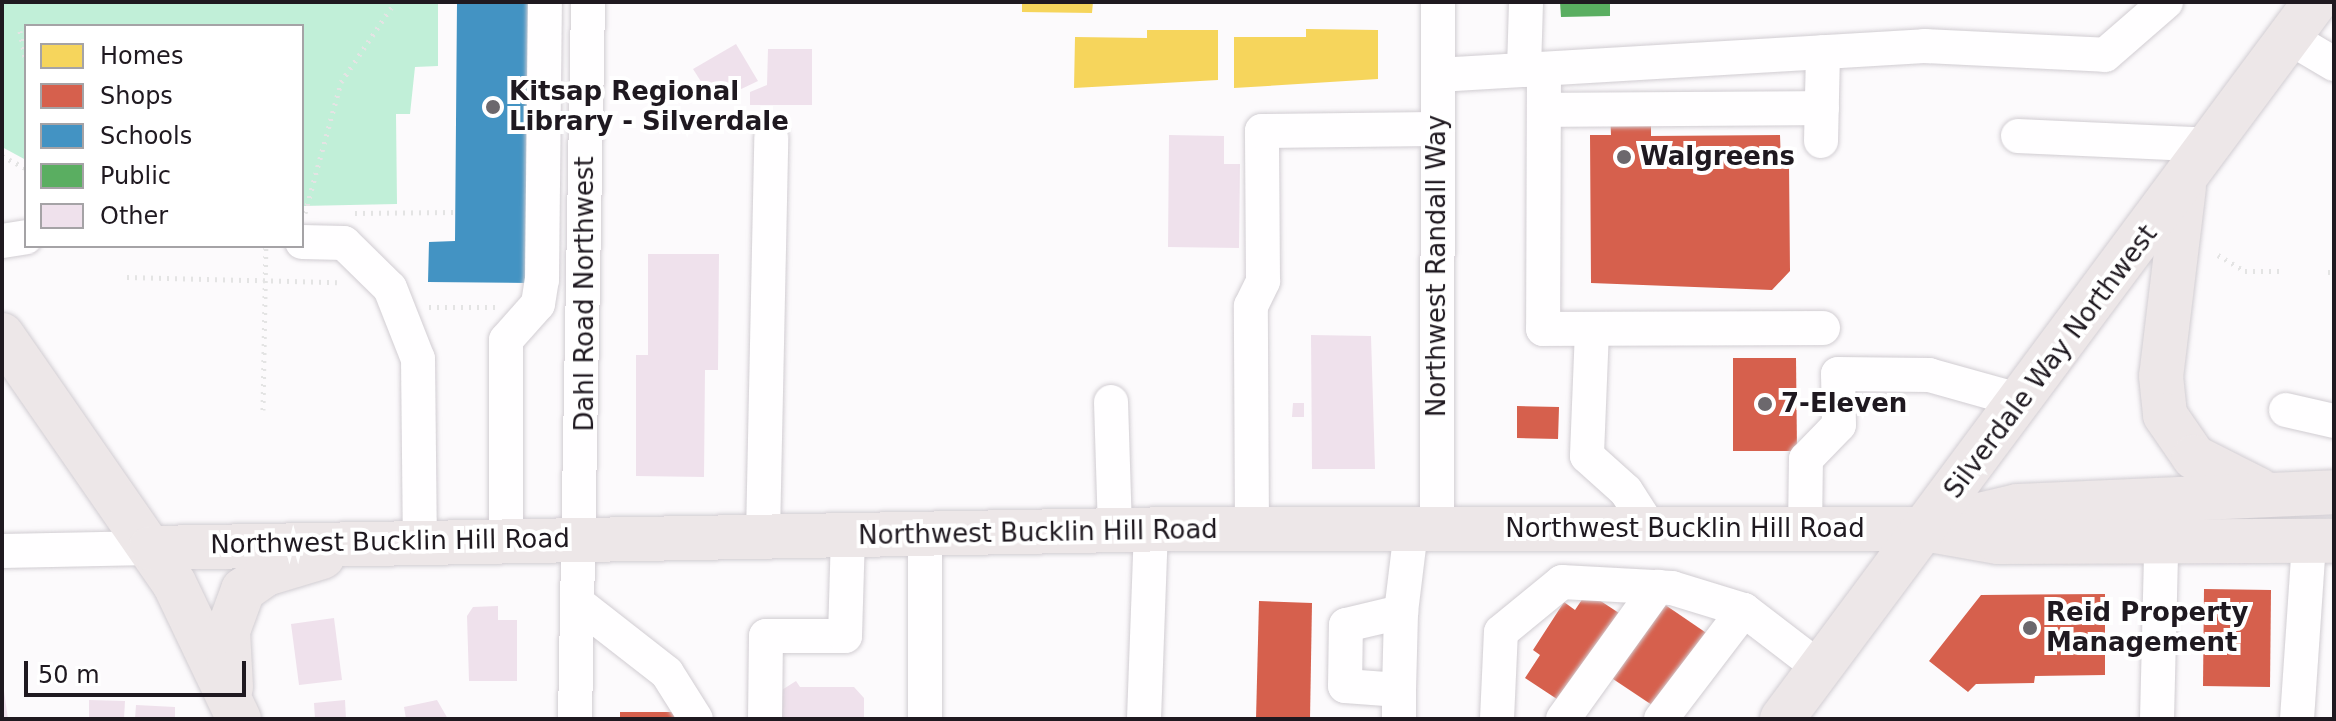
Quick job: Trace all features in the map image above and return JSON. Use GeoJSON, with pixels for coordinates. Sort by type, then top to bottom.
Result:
{"type":"FeatureCollection","features":[{"type":"Feature","properties":{"kind":"main road","name":"Silverdale Way Northwest"},"geometry":{"type":"LineString","coordinates":[[1782,719],[2184,186],[2315,2]]}},
{"type":"Feature","properties":{"kind":"main road"},"geometry":{"type":"LineString","coordinates":[[2184,186],[2161,376],[2165,415],[2181,445],[2218,474],[2277,492]]}},
{"type":"Feature","properties":{"kind":"main road"},"geometry":{"type":"LineString","coordinates":[[2,335],[151,548],[238,716]]}},
{"type":"Feature","properties":{"kind":"main road","name":"Northwest Bucklin Hill Road"},"geometry":{"type":"LineString","coordinates":[[1924,529],[2018,506],[2277,492],[2334,492]]}},
{"type":"Feature","properties":{"kind":"main road","name":"Northwest Bucklin Hill Road"},"geometry":{"type":"LineString","coordinates":[[151,548],[583,537],[1563,529],[1924,529],[1998,542],[2326,535]]}},
{"type":"Feature","properties":{"kind":"main road"},"geometry":{"type":"LineString","coordinates":[[238,716],[228,631],[243,590],[288,565],[407,540]]}},
{"type":"Feature","properties":{"kind":"street"},"geometry":{"type":"LineString","coordinates":[[506,540],[506,340],[538,304],[542,280],[545,2]]}},
{"type":"Feature","properties":{"kind":"street","name":"Dahl Road Northwest"},"geometry":{"type":"LineString","coordinates":[[575,719],[583,537],[588,2]]}},
{"type":"Feature","properties":{"kind":"street","name":"Northwest Randall Way"},"geometry":{"type":"LineString","coordinates":[[1399,704],[1401,612],[1424,530],[1438,2]]}},
{"type":"Feature","properties":{"kind":"street"},"geometry":{"type":"LineString","coordinates":[[1526,2],[1534,70],[1544,110],[1543,329],[1823,328]]}},
{"type":"Feature","properties":{"kind":"street"},"geometry":{"type":"LineString","coordinates":[[1438,75],[1924,46],[2105,55],[2166,2]]}},
{"type":"Feature","properties":{"kind":"street"},"geometry":{"type":"LineString","coordinates":[[2290,38],[2334,64]]}},
{"type":"Feature","properties":{"kind":"street"},"geometry":{"type":"LineString","coordinates":[[1544,110],[1821,125],[1823,52]]}},
{"type":"Feature","properties":{"kind":"street"},"geometry":{"type":"LineString","coordinates":[[1252,531],[1251,306],[1263,281],[1262,131],[1437,129]]}},
{"type":"Feature","properties":{"kind":"street"},"geometry":{"type":"LineString","coordinates":[[2018,136],[2214,145]]}},
{"type":"Feature","properties":{"kind":"street"},"geometry":{"type":"LineString","coordinates":[[763,535],[771,138]]}},
{"type":"Feature","properties":{"kind":"street"},"geometry":{"type":"LineString","coordinates":[[307,221],[344,243],[390,288],[418,359],[407,540]]}},
{"type":"Feature","properties":{"kind":"street"},"geometry":{"type":"LineString","coordinates":[[2,241],[24,237]]}},
{"type":"Feature","properties":{"kind":"street"},"geometry":{"type":"LineString","coordinates":[[1592,330],[1587,456],[1626,491],[1651,530]]}},
{"type":"Feature","properties":{"kind":"street"},"geometry":{"type":"LineString","coordinates":[[1805,529],[1806,459],[1839,425],[1838,374],[1929,375],[2022,401]]}},
{"type":"Feature","properties":{"kind":"street"},"geometry":{"type":"LineString","coordinates":[[1111,402],[1133,532],[1144,719]]}},
{"type":"Feature","properties":{"kind":"street"},"geometry":{"type":"LineString","coordinates":[[2286,410],[2334,421]]}},
{"type":"Feature","properties":{"kind":"street"},"geometry":{"type":"LineString","coordinates":[[1562,582],[1563,529]]}},
{"type":"Feature","properties":{"kind":"street"},"geometry":{"type":"LineString","coordinates":[[765,719],[766,636],[845,636],[848,535]]}},
{"type":"Feature","properties":{"kind":"street"},"geometry":{"type":"LineString","coordinates":[[925,535],[925,719]]}},
{"type":"Feature","properties":{"kind":"street"},"geometry":{"type":"LineString","coordinates":[[2297,719],[2326,535]]}},
{"type":"Feature","properties":{"kind":"street"},"geometry":{"type":"LineString","coordinates":[[2,551],[151,548]]}},
{"type":"Feature","properties":{"kind":"street"},"geometry":{"type":"LineString","coordinates":[[2157,719],[2161,557]]}},
{"type":"Feature","properties":{"kind":"street"},"geometry":{"type":"LineString","coordinates":[[1497,719],[1501,632],[1562,582],[1658,587],[1744,610],[1821,669]]}},
{"type":"Feature","properties":{"kind":"street"},"geometry":{"type":"LineString","coordinates":[[1563,719],[1658,587]]}},
{"type":"Feature","properties":{"kind":"street"},"geometry":{"type":"LineString","coordinates":[[580,605],[667,673],[696,719]]}},
{"type":"Feature","properties":{"kind":"street"},"geometry":{"type":"LineString","coordinates":[[1661,719],[1744,610]]}},
{"type":"Feature","properties":{"kind":"street"},"geometry":{"type":"LineString","coordinates":[[1399,704],[1345,686],[1346,625],[1401,612]]}},
{"type":"Feature","properties":{"kind":"path"},"geometry":{"type":"LineString","coordinates":[[307,221],[341,82],[395,2]]}},
{"type":"Feature","properties":{"kind":"path"},"geometry":{"type":"LineString","coordinates":[[20,31],[24,51]]}},
{"type":"Feature","properties":{"kind":"path"},"geometry":{"type":"LineString","coordinates":[[2,156],[24,167]]}},
{"type":"Feature","properties":{"kind":"path"},"geometry":{"type":"LineString","coordinates":[[349,213],[455,212]]}},
{"type":"Feature","properties":{"kind":"path"},"geometry":{"type":"LineString","coordinates":[[263,410],[266,248]]}},
{"type":"Feature","properties":{"kind":"path"},"geometry":{"type":"LineString","coordinates":[[2218,255],[2245,271],[2280,271]]}},
{"type":"Feature","properties":{"kind":"path"},"geometry":{"type":"LineString","coordinates":[[127,277],[265,277],[338,282]]}},
{"type":"Feature","properties":{"kind":"path"},"geometry":{"type":"LineString","coordinates":[[424,307],[512,307],[522,319]]}},
{"type":"Feature","properties":{"kind":"green space"},"geometry":{"type":"Polygon","coordinates":[[[2,2],[438,2],[438,66],[415,67],[410,114],[396,114],[397,204],[304,206],[304,24],[24,24],[24,159],[2,147],[2,2]]]}},
{"type":"Feature","properties":{"kind":"building: Homes"},"geometry":{"type":"Polygon","coordinates":[[[1022,2],[1093,2],[1092,13],[1022,12],[1022,2]]]}},
{"type":"Feature","properties":{"kind":"building: Homes"},"geometry":{"type":"Polygon","coordinates":[[[1306,29],[1378,30],[1378,79],[1234,88],[1234,37],[1306,37],[1306,29]]]}},
{"type":"Feature","properties":{"kind":"building: Homes"},"geometry":{"type":"Polygon","coordinates":[[[1147,30],[1218,30],[1218,80],[1074,88],[1075,37],[1147,38],[1147,30]]]}},
{"type":"Feature","properties":{"kind":"building: Shops","name":"Walgreens"},"geometry":{"type":"Polygon","coordinates":[[[1651,110],[1651,136],[1780,135],[1781,164],[1789,163],[1790,271],[1772,290],[1591,283],[1590,135],[1611,135],[1610,111],[1651,110]]]}},
{"type":"Feature","properties":{"kind":"building: Shops","name":"7-Eleven"},"geometry":{"type":"Polygon","coordinates":[[[1733,358],[1796,358],[1797,451],[1733,451],[1733,358]]]}},
{"type":"Feature","properties":{"kind":"building: Shops"},"geometry":{"type":"Polygon","coordinates":[[[1517,406],[1559,407],[1558,439],[1517,438],[1517,406]]]}},
{"type":"Feature","properties":{"kind":"building: Shops"},"geometry":{"type":"Polygon","coordinates":[[[2204,589],[2271,590],[2270,687],[2203,686],[2204,589]]]}},
{"type":"Feature","properties":{"kind":"building: Shops"},"geometry":{"type":"Polygon","coordinates":[[[1587,592],[1625,617],[1566,705],[1525,678],[1540,655],[1533,650],[1564,602],[1575,610],[1587,592]]]}},
{"type":"Feature","properties":{"kind":"building: Shops","name":"Reid Property Management"},"geometry":{"type":"Polygon","coordinates":[[[2105,594],[2105,675],[2035,676],[2034,683],[1976,684],[1968,692],[1929,661],[1981,595],[2105,594]]]}},
{"type":"Feature","properties":{"kind":"building: Shops"},"geometry":{"type":"Polygon","coordinates":[[[1259,601],[1312,603],[1310,719],[1256,719],[1259,601]]]}},
{"type":"Feature","properties":{"kind":"building: Shops"},"geometry":{"type":"Polygon","coordinates":[[[1661,602],[1721,643],[1670,717],[1610,677],[1661,602]]]}},
{"type":"Feature","properties":{"kind":"building: Shops"},"geometry":{"type":"Polygon","coordinates":[[[620,712],[679,712],[679,719],[620,719],[620,712]]]}},
{"type":"Feature","properties":{"kind":"building: Schools","name":"Kitsap Regional Library - Silverdale"},"geometry":{"type":"Polygon","coordinates":[[[457,2],[531,2],[529,283],[428,282],[429,242],[455,241],[457,2]]]}},
{"type":"Feature","properties":{"kind":"building: Public"},"geometry":{"type":"Polygon","coordinates":[[[1560,2],[1610,2],[1610,16],[1561,17],[1560,2]]]}},
{"type":"Feature","properties":{"kind":"building: Other"},"geometry":{"type":"Polygon","coordinates":[[[736,44],[758,81],[714,102],[693,69],[736,44]]]}},
{"type":"Feature","properties":{"kind":"building: Other"},"geometry":{"type":"Polygon","coordinates":[[[768,49],[812,49],[812,105],[750,105],[750,92],[767,85],[768,49]]]}},
{"type":"Feature","properties":{"kind":"building: Other"},"geometry":{"type":"Polygon","coordinates":[[[1169,135],[1224,136],[1224,164],[1240,164],[1239,248],[1168,247],[1169,135]]]}},
{"type":"Feature","properties":{"kind":"building: Other"},"geometry":{"type":"Polygon","coordinates":[[[648,254],[719,254],[718,370],[705,370],[704,477],[636,476],[636,355],[648,355],[648,254]]]}},
{"type":"Feature","properties":{"kind":"building: Other"},"geometry":{"type":"Polygon","coordinates":[[[1311,335],[1371,336],[1375,469],[1312,469],[1311,335]]]}},
{"type":"Feature","properties":{"kind":"building: Other"},"geometry":{"type":"Polygon","coordinates":[[[1293,403],[1304,403],[1304,417],[1292,417],[1293,403]]]}},
{"type":"Feature","properties":{"kind":"building: Other"},"geometry":{"type":"Polygon","coordinates":[[[498,606],[498,620],[517,620],[517,681],[469,681],[467,616],[473,607],[498,606]]]}},
{"type":"Feature","properties":{"kind":"building: Other"},"geometry":{"type":"Polygon","coordinates":[[[334,618],[342,680],[299,685],[291,624],[334,618]]]}},
{"type":"Feature","properties":{"kind":"building: Other"},"geometry":{"type":"Polygon","coordinates":[[[796,681],[800,687],[854,687],[864,698],[864,719],[782,719],[774,695],[796,681]]]}},
{"type":"Feature","properties":{"kind":"building: Other"},"geometry":{"type":"Polygon","coordinates":[[[4,691],[8,719],[2,719],[4,691]]]}},
{"type":"Feature","properties":{"kind":"building: Other"},"geometry":{"type":"Polygon","coordinates":[[[89,700],[125,701],[124,719],[89,719],[89,700]]]}},
{"type":"Feature","properties":{"kind":"building: Other"},"geometry":{"type":"Polygon","coordinates":[[[345,700],[346,719],[315,719],[314,703],[345,700]]]}},
{"type":"Feature","properties":{"kind":"building: Other"},"geometry":{"type":"Polygon","coordinates":[[[437,700],[448,719],[406,719],[404,707],[437,700]]]}},
{"type":"Feature","properties":{"kind":"building: Other"},"geometry":{"type":"Polygon","coordinates":[[[136,705],[175,707],[175,719],[135,719],[136,705]]]}},
{"type":"Feature","properties":{"kind":"place","name":"Kitsap Regional Library - Silverdale"},"geometry":{"type":"Point","coordinates":[493,107]}},
{"type":"Feature","properties":{"kind":"place","name":"Walgreens"},"geometry":{"type":"Point","coordinates":[1624,157]}},
{"type":"Feature","properties":{"kind":"place","name":"7-Eleven"},"geometry":{"type":"Point","coordinates":[1765,404]}},
{"type":"Feature","properties":{"kind":"place","name":"Reid Property Management"},"geometry":{"type":"Point","coordinates":[2030,628]}}]}
